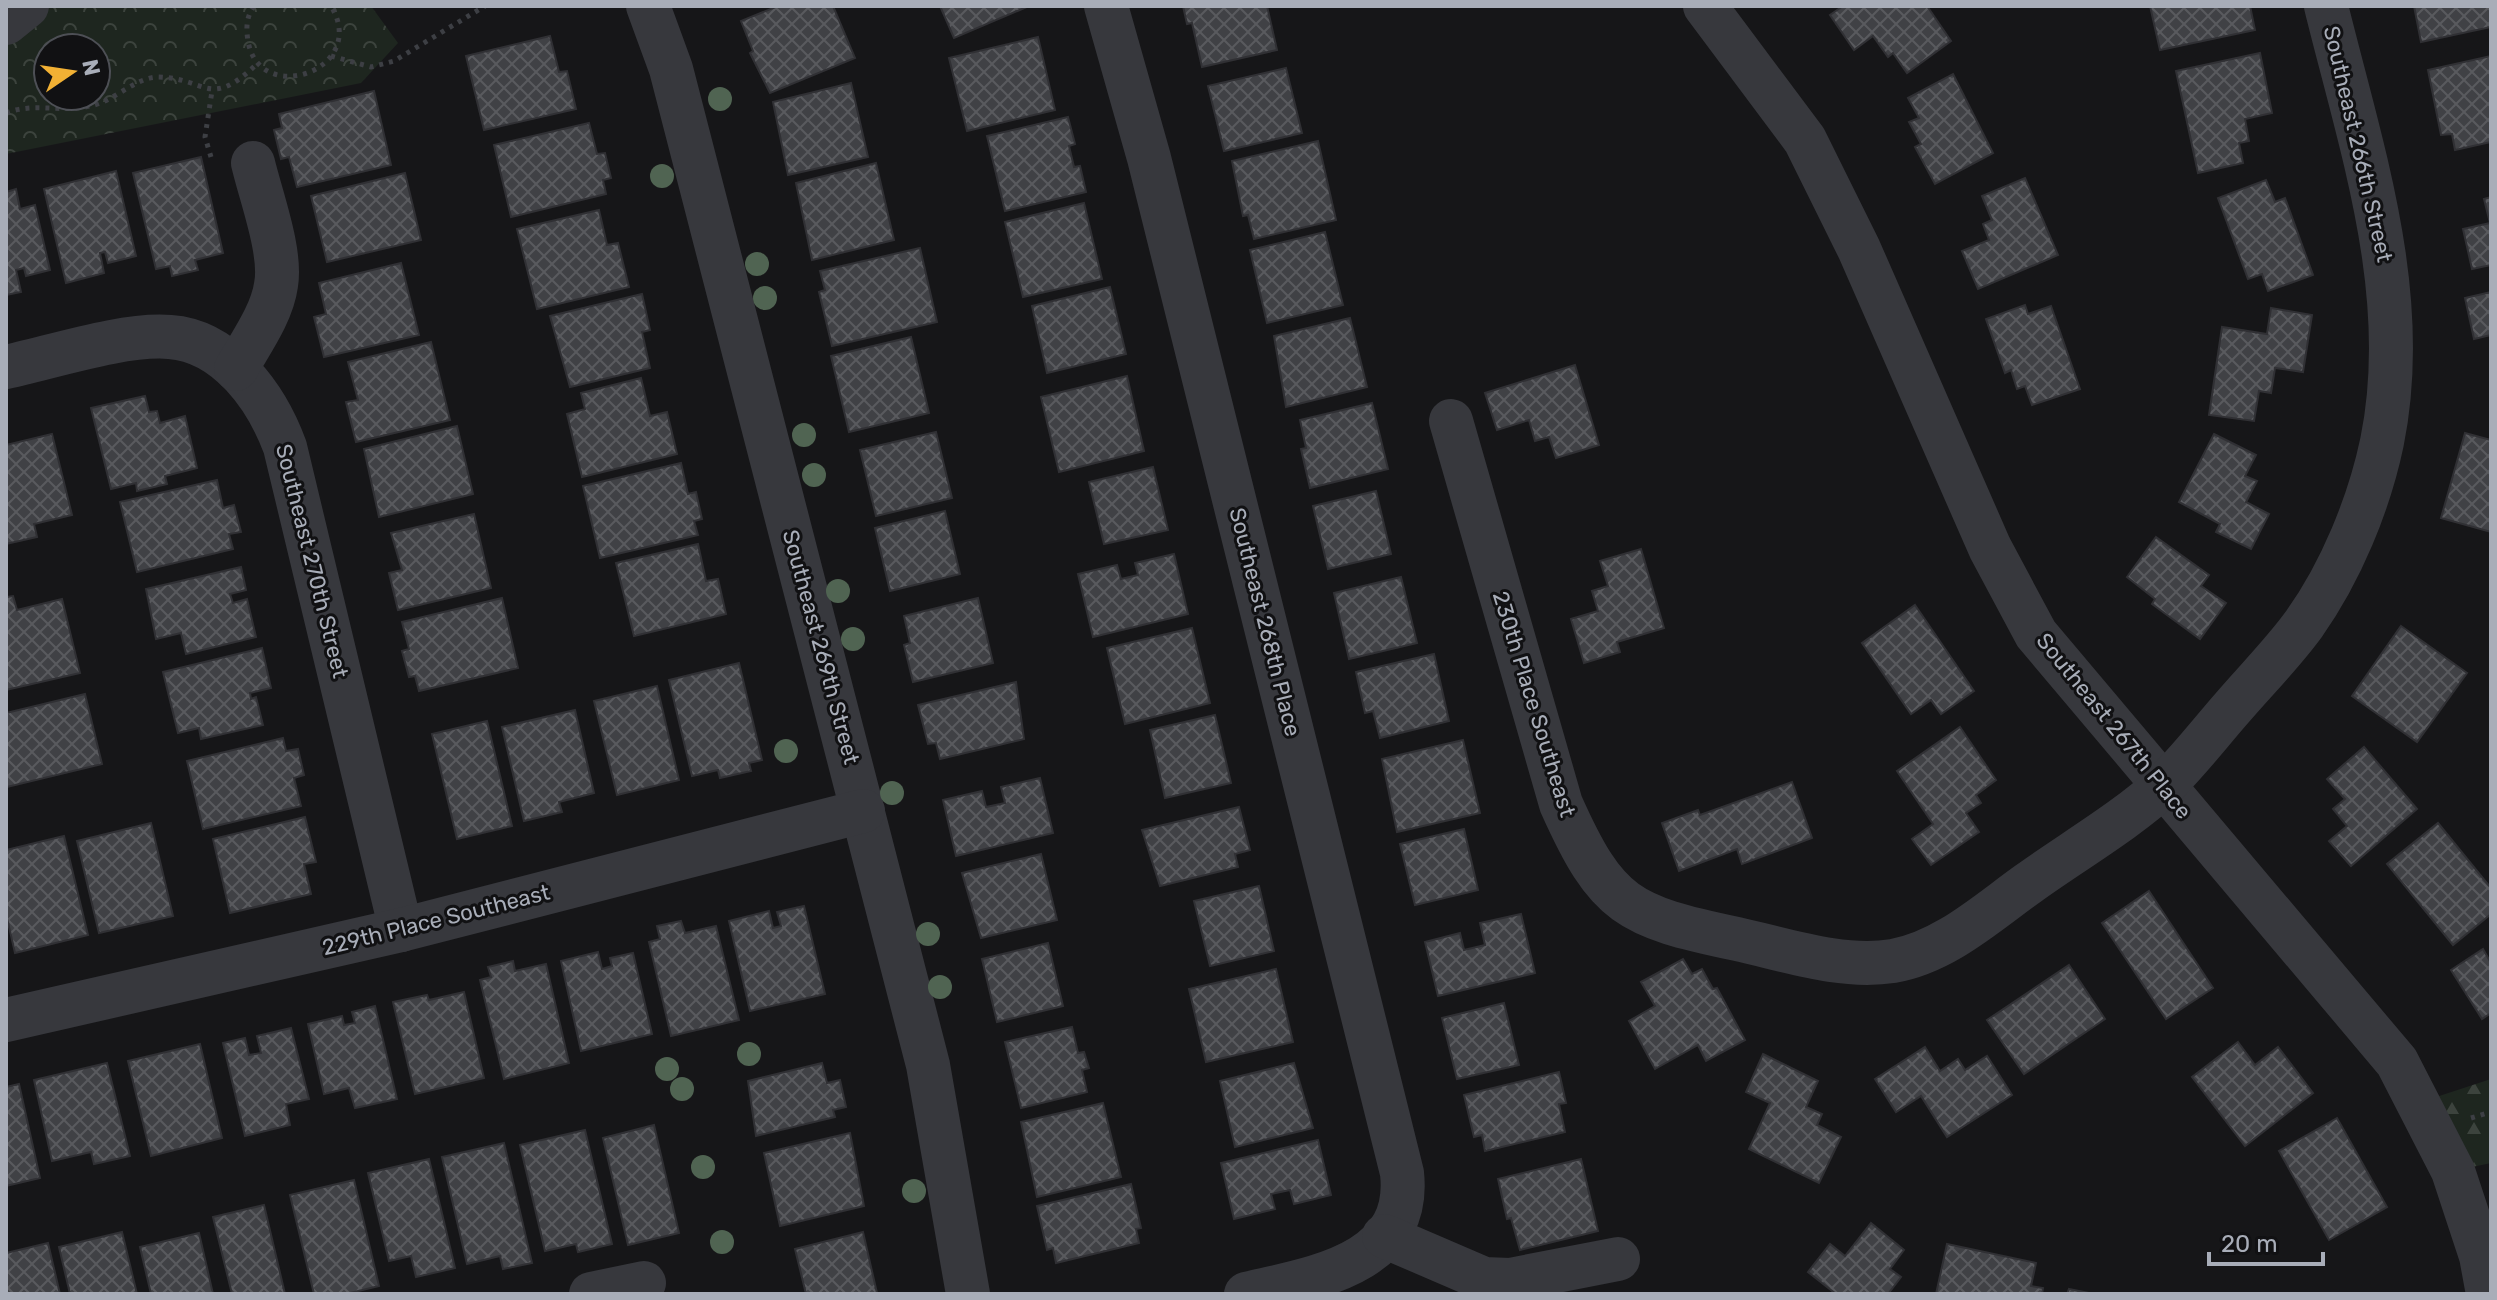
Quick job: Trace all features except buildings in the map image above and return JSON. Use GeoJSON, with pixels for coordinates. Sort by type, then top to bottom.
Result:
{"type":"FeatureCollection","features":[{"type":"Feature","properties":{"kind":"street"},"geometry":{"type":"LineString","coordinates":[[6,23],[27,6]]}},
{"type":"Feature","properties":{"kind":"street","name":"Southeast 269th Street"},"geometry":{"type":"LineString","coordinates":[[648,6],[671,69],[928,1065],[968,1294]]}},
{"type":"Feature","properties":{"kind":"street","name":"Southeast 268th Place"},"geometry":{"type":"LineString","coordinates":[[1106,6],[1153,173],[1402,1173],[1404,1194],[1397,1217],[1384,1236]]}},
{"type":"Feature","properties":{"kind":"street","name":"Southeast 267th Place"},"geometry":{"type":"LineString","coordinates":[[1705,6],[1805,140],[1859,249],[1990,548],[2036,634],[2397,1062],[2453,1171],[2481,1256],[2488,1294]]}},
{"type":"Feature","properties":{"kind":"street","name":"Southeast 266th Street"},"geometry":{"type":"LineString","coordinates":[[2163,787],[2302,626],[2322,597],[2367,496],[2382,442],[2389,363],[2387,264],[2326,6]]}},
{"type":"Feature","properties":{"kind":"street"},"geometry":{"type":"LineString","coordinates":[[236,369],[261,324],[276,286],[277,265],[253,163]]}},
{"type":"Feature","properties":{"kind":"street","name":"Southeast 270th Street"},"geometry":{"type":"LineString","coordinates":[[6,367],[144,337],[171,337],[192,341],[236,369],[264,399],[285,447],[401,930]]}},
{"type":"Feature","properties":{"kind":"street","name":"230th Place Southeast"},"geometry":{"type":"LineString","coordinates":[[1451,421],[1561,804],[1585,858],[1602,883],[1617,898],[1647,914],[1726,937],[1840,962],[1894,961],[1945,943],[2163,787]]}},
{"type":"Feature","properties":{"kind":"street","name":"229th Place Southeast"},"geometry":{"type":"LineString","coordinates":[[6,1020],[401,930],[863,811]]}},
{"type":"Feature","properties":{"kind":"street"},"geometry":{"type":"LineString","coordinates":[[1246,1294],[1331,1274],[1374,1249],[1384,1236],[1484,1279],[1510,1280],[1618,1259]]}},
{"type":"Feature","properties":{"kind":"street"},"geometry":{"type":"LineString","coordinates":[[591,1294],[644,1283]]}},
{"type":"Feature","properties":{"kind":"path"},"geometry":{"type":"LineString","coordinates":[[254,6],[246,29],[249,47],[258,63],[273,73],[290,77],[309,75],[331,56],[339,32],[331,6]]}},
{"type":"Feature","properties":{"kind":"path"},"geometry":{"type":"LineString","coordinates":[[331,56],[371,67],[394,61],[485,6]]}},
{"type":"Feature","properties":{"kind":"path"},"geometry":{"type":"LineString","coordinates":[[6,113],[31,106],[67,111],[94,106],[157,77],[212,91],[244,77],[258,63]]}},
{"type":"Feature","properties":{"kind":"green space"},"geometry":{"type":"Polygon","coordinates":[[[46,6],[371,6],[398,43],[361,83],[6,154],[6,43],[46,6]]]}},
{"type":"Feature","properties":{"kind":"green space"},"geometry":{"type":"Polygon","coordinates":[[[2491,1079],[2491,1163],[2453,1171],[2418,1103],[2491,1079]]]}}]}
